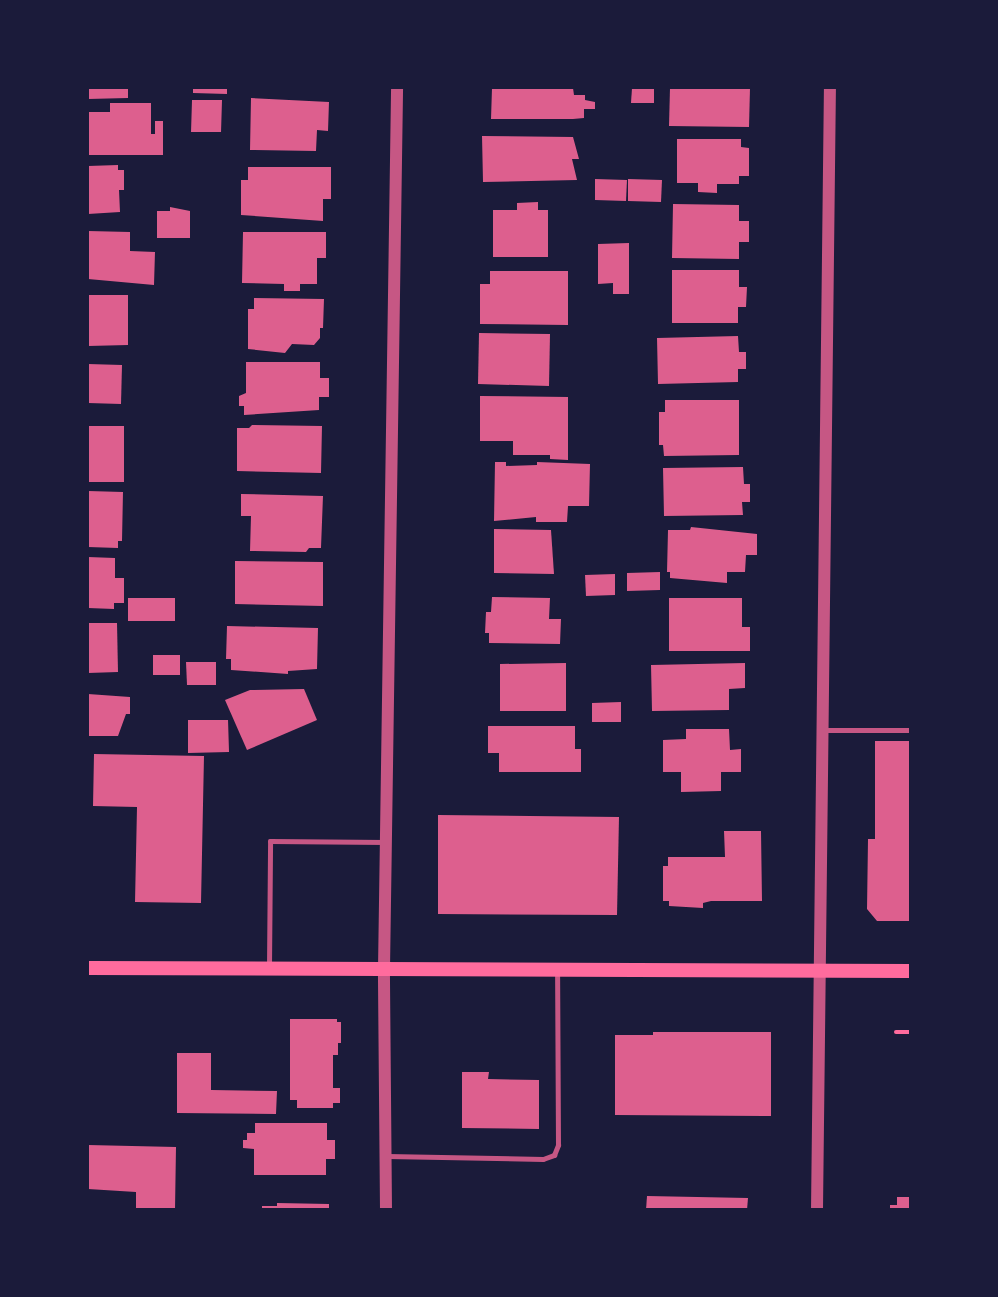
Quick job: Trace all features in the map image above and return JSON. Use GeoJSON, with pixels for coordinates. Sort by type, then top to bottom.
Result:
{"type":"FeatureCollection","features":[{"type":"Feature","properties":{"kind":"main road"},"geometry":{"type":"LineString","coordinates":[[88,968],[911,971]]}},
{"type":"Feature","properties":{"kind":"street"},"geometry":{"type":"LineString","coordinates":[[386,1209],[384,970],[397,88]]}},
{"type":"Feature","properties":{"kind":"street"},"geometry":{"type":"LineString","coordinates":[[817,1209],[830,88]]}},
{"type":"Feature","properties":{"kind":"lane"},"geometry":{"type":"LineString","coordinates":[[823,730],[911,730]]}},
{"type":"Feature","properties":{"kind":"lane"},"geometry":{"type":"LineString","coordinates":[[269,969],[270,841],[387,842]]}},
{"type":"Feature","properties":{"kind":"lane"},"geometry":{"type":"LineString","coordinates":[[386,1156],[523,1159],[554,1155],[558,1144],[557,970]]}},
{"type":"Feature","properties":{"kind":"path"},"geometry":{"type":"LineString","coordinates":[[896,1032],[911,1032]]}},
{"type":"Feature","properties":{"kind":"building"},"geometry":{"type":"Polygon","coordinates":[[[88,88],[128,88],[128,98],[88,99],[88,88]]]}},
{"type":"Feature","properties":{"kind":"building"},"geometry":{"type":"Polygon","coordinates":[[[193,88],[227,88],[227,94],[193,93],[193,88]]]}},
{"type":"Feature","properties":{"kind":"building"},"geometry":{"type":"Polygon","coordinates":[[[492,88],[573,88],[574,95],[585,95],[585,100],[595,102],[595,109],[584,109],[584,118],[491,119],[492,88]]]}},
{"type":"Feature","properties":{"kind":"building"},"geometry":{"type":"Polygon","coordinates":[[[632,88],[654,88],[654,103],[631,103],[632,88]]]}},
{"type":"Feature","properties":{"kind":"building"},"geometry":{"type":"Polygon","coordinates":[[[670,88],[750,88],[749,127],[669,126],[670,88]]]}},
{"type":"Feature","properties":{"kind":"building"},"geometry":{"type":"Polygon","coordinates":[[[251,98],[329,102],[328,131],[317,130],[316,151],[250,150],[251,98]]]}},
{"type":"Feature","properties":{"kind":"building"},"geometry":{"type":"Polygon","coordinates":[[[192,100],[222,100],[221,132],[191,132],[192,100]]]}},
{"type":"Feature","properties":{"kind":"building"},"geometry":{"type":"Polygon","coordinates":[[[110,103],[151,103],[151,134],[155,134],[155,121],[163,121],[163,155],[88,155],[88,112],[110,112],[110,103]]]}},
{"type":"Feature","properties":{"kind":"building"},"geometry":{"type":"Polygon","coordinates":[[[482,136],[573,137],[579,159],[572,159],[577,180],[483,182],[482,136]]]}},
{"type":"Feature","properties":{"kind":"building"},"geometry":{"type":"Polygon","coordinates":[[[677,139],[741,139],[741,147],[749,148],[749,176],[739,176],[739,184],[717,184],[717,193],[698,192],[698,183],[677,183],[677,139]]]}},
{"type":"Feature","properties":{"kind":"building"},"geometry":{"type":"Polygon","coordinates":[[[118,165],[118,170],[124,170],[124,190],[119,190],[120,212],[88,214],[88,166],[118,165]]]}},
{"type":"Feature","properties":{"kind":"building"},"geometry":{"type":"Polygon","coordinates":[[[248,167],[331,167],[331,199],[323,199],[323,221],[241,215],[241,180],[248,180],[248,167]]]}},
{"type":"Feature","properties":{"kind":"building"},"geometry":{"type":"Polygon","coordinates":[[[595,179],[627,180],[626,201],[595,200],[595,179]]]}},
{"type":"Feature","properties":{"kind":"building"},"geometry":{"type":"Polygon","coordinates":[[[628,179],[662,180],[661,202],[628,201],[628,179]]]}},
{"type":"Feature","properties":{"kind":"building"},"geometry":{"type":"Polygon","coordinates":[[[538,202],[538,210],[548,210],[548,257],[493,257],[493,210],[517,210],[517,203],[538,202]]]}},
{"type":"Feature","properties":{"kind":"building"},"geometry":{"type":"Polygon","coordinates":[[[673,204],[739,205],[739,221],[749,221],[749,242],[739,242],[739,259],[672,258],[673,204]]]}},
{"type":"Feature","properties":{"kind":"building"},"geometry":{"type":"Polygon","coordinates":[[[170,207],[190,211],[190,238],[157,238],[157,211],[170,211],[170,207]]]}},
{"type":"Feature","properties":{"kind":"building"},"geometry":{"type":"Polygon","coordinates":[[[88,231],[130,232],[130,251],[155,252],[154,285],[88,279],[88,231]]]}},
{"type":"Feature","properties":{"kind":"building"},"geometry":{"type":"Polygon","coordinates":[[[243,232],[326,232],[326,258],[317,258],[317,284],[300,284],[300,291],[284,291],[284,284],[242,283],[243,232]]]}},
{"type":"Feature","properties":{"kind":"building"},"geometry":{"type":"Polygon","coordinates":[[[629,243],[629,294],[613,294],[613,283],[598,284],[598,244],[629,243]]]}},
{"type":"Feature","properties":{"kind":"building"},"geometry":{"type":"Polygon","coordinates":[[[672,270],[739,270],[739,287],[747,287],[746,307],[738,307],[738,323],[672,323],[672,270]]]}},
{"type":"Feature","properties":{"kind":"building"},"geometry":{"type":"Polygon","coordinates":[[[490,271],[568,271],[568,325],[480,324],[480,284],[490,284],[490,271]]]}},
{"type":"Feature","properties":{"kind":"building"},"geometry":{"type":"Polygon","coordinates":[[[88,295],[128,295],[128,345],[88,346],[88,295]]]}},
{"type":"Feature","properties":{"kind":"building"},"geometry":{"type":"Polygon","coordinates":[[[254,298],[324,299],[320,338],[314,345],[292,344],[285,353],[248,349],[248,309],[254,309],[254,298]]]}},
{"type":"Feature","properties":{"kind":"building"},"geometry":{"type":"Polygon","coordinates":[[[479,333],[550,334],[549,386],[478,384],[479,333]]]}},
{"type":"Feature","properties":{"kind":"building"},"geometry":{"type":"Polygon","coordinates":[[[738,336],[739,352],[746,352],[746,369],[738,369],[738,382],[658,384],[657,338],[738,336]]]}},
{"type":"Feature","properties":{"kind":"building"},"geometry":{"type":"Polygon","coordinates":[[[246,362],[320,362],[320,378],[329,378],[329,397],[319,397],[319,410],[244,415],[244,406],[239,406],[239,396],[246,393],[246,362]]]}},
{"type":"Feature","properties":{"kind":"building"},"geometry":{"type":"Polygon","coordinates":[[[88,364],[122,365],[121,404],[88,403],[88,364]]]}},
{"type":"Feature","properties":{"kind":"building"},"geometry":{"type":"Polygon","coordinates":[[[480,396],[568,397],[568,460],[550,459],[550,455],[513,455],[513,441],[480,441],[480,396]]]}},
{"type":"Feature","properties":{"kind":"building"},"geometry":{"type":"Polygon","coordinates":[[[665,400],[739,400],[739,455],[664,456],[663,445],[659,445],[659,412],[665,412],[665,400]]]}},
{"type":"Feature","properties":{"kind":"building"},"geometry":{"type":"Polygon","coordinates":[[[252,425],[322,426],[321,473],[237,471],[237,428],[249,428],[252,425]]]}},
{"type":"Feature","properties":{"kind":"building"},"geometry":{"type":"Polygon","coordinates":[[[88,426],[124,426],[124,482],[88,482],[88,426]]]}},
{"type":"Feature","properties":{"kind":"building"},"geometry":{"type":"Polygon","coordinates":[[[495,462],[506,462],[506,466],[537,465],[537,462],[590,464],[589,506],[568,506],[567,522],[536,522],[536,517],[494,521],[495,462]]]}},
{"type":"Feature","properties":{"kind":"building"},"geometry":{"type":"Polygon","coordinates":[[[743,467],[744,484],[750,484],[750,502],[742,502],[743,515],[664,516],[663,468],[743,467]]]}},
{"type":"Feature","properties":{"kind":"building"},"geometry":{"type":"Polygon","coordinates":[[[88,491],[123,492],[122,541],[118,541],[118,548],[88,547],[88,491]]]}},
{"type":"Feature","properties":{"kind":"building"},"geometry":{"type":"Polygon","coordinates":[[[241,494],[323,496],[321,548],[309,548],[306,552],[250,551],[251,516],[241,516],[241,494]]]}},
{"type":"Feature","properties":{"kind":"building"},"geometry":{"type":"Polygon","coordinates":[[[691,527],[757,534],[757,555],[746,555],[745,572],[727,572],[727,583],[670,578],[670,572],[667,572],[668,530],[690,530],[691,527]]]}},
{"type":"Feature","properties":{"kind":"building"},"geometry":{"type":"Polygon","coordinates":[[[494,529],[551,530],[554,574],[494,573],[494,529]]]}},
{"type":"Feature","properties":{"kind":"building"},"geometry":{"type":"Polygon","coordinates":[[[88,557],[115,558],[115,578],[124,578],[124,603],[114,603],[114,609],[88,608],[88,557]]]}},
{"type":"Feature","properties":{"kind":"building"},"geometry":{"type":"Polygon","coordinates":[[[235,561],[323,562],[323,606],[235,604],[235,561]]]}},
{"type":"Feature","properties":{"kind":"building"},"geometry":{"type":"Polygon","coordinates":[[[660,572],[660,590],[627,591],[627,573],[660,572]]]}},
{"type":"Feature","properties":{"kind":"building"},"geometry":{"type":"Polygon","coordinates":[[[615,574],[615,595],[586,596],[585,575],[615,574]]]}},
{"type":"Feature","properties":{"kind":"building"},"geometry":{"type":"Polygon","coordinates":[[[492,597],[550,598],[549,619],[561,619],[560,644],[489,643],[489,633],[485,633],[486,612],[491,612],[492,597]]]}},
{"type":"Feature","properties":{"kind":"building"},"geometry":{"type":"Polygon","coordinates":[[[128,598],[175,598],[175,621],[128,621],[128,598]]]}},
{"type":"Feature","properties":{"kind":"building"},"geometry":{"type":"Polygon","coordinates":[[[669,598],[742,598],[742,627],[750,627],[750,651],[669,651],[669,598]]]}},
{"type":"Feature","properties":{"kind":"building"},"geometry":{"type":"Polygon","coordinates":[[[88,623],[117,623],[118,672],[88,673],[88,623]]]}},
{"type":"Feature","properties":{"kind":"building"},"geometry":{"type":"Polygon","coordinates":[[[227,626],[318,628],[317,669],[288,671],[288,674],[231,670],[231,659],[226,659],[227,626]]]}},
{"type":"Feature","properties":{"kind":"building"},"geometry":{"type":"Polygon","coordinates":[[[153,655],[180,655],[180,675],[153,675],[153,655]]]}},
{"type":"Feature","properties":{"kind":"building"},"geometry":{"type":"Polygon","coordinates":[[[186,662],[216,662],[216,685],[187,685],[186,662]]]}},
{"type":"Feature","properties":{"kind":"building"},"geometry":{"type":"Polygon","coordinates":[[[566,663],[566,711],[500,711],[500,664],[566,663]]]}},
{"type":"Feature","properties":{"kind":"building"},"geometry":{"type":"Polygon","coordinates":[[[745,663],[745,688],[729,689],[729,710],[652,711],[651,665],[745,663]]]}},
{"type":"Feature","properties":{"kind":"building"},"geometry":{"type":"Polygon","coordinates":[[[304,689],[317,720],[247,750],[225,700],[250,690],[304,689]]]}},
{"type":"Feature","properties":{"kind":"building"},"geometry":{"type":"Polygon","coordinates":[[[88,694],[130,697],[130,714],[126,714],[118,736],[88,736],[88,694]]]}},
{"type":"Feature","properties":{"kind":"building"},"geometry":{"type":"Polygon","coordinates":[[[621,702],[621,722],[592,722],[592,703],[621,702]]]}},
{"type":"Feature","properties":{"kind":"building"},"geometry":{"type":"Polygon","coordinates":[[[188,720],[228,720],[229,752],[188,753],[188,720]]]}},
{"type":"Feature","properties":{"kind":"building"},"geometry":{"type":"Polygon","coordinates":[[[488,726],[575,726],[575,749],[581,749],[581,772],[499,772],[499,753],[488,753],[488,726]]]}},
{"type":"Feature","properties":{"kind":"building"},"geometry":{"type":"Polygon","coordinates":[[[686,729],[729,729],[730,750],[741,749],[741,772],[721,772],[721,791],[681,792],[681,772],[663,772],[663,740],[686,739],[686,729]]]}},
{"type":"Feature","properties":{"kind":"building"},"geometry":{"type":"Polygon","coordinates":[[[875,741],[911,741],[911,921],[877,921],[867,909],[868,839],[875,839],[875,741]]]}},
{"type":"Feature","properties":{"kind":"building"},"geometry":{"type":"Polygon","coordinates":[[[94,754],[204,756],[201,903],[135,902],[137,807],[93,806],[94,754]]]}},
{"type":"Feature","properties":{"kind":"building"},"geometry":{"type":"Polygon","coordinates":[[[438,815],[619,817],[617,915],[438,914],[438,815]]]}},
{"type":"Feature","properties":{"kind":"building"},"geometry":{"type":"Polygon","coordinates":[[[724,831],[761,831],[762,901],[711,901],[703,903],[703,908],[669,906],[669,901],[663,901],[663,866],[668,866],[668,857],[725,857],[724,831]]]}},
{"type":"Feature","properties":{"kind":"building"},"geometry":{"type":"Polygon","coordinates":[[[290,1019],[337,1019],[337,1022],[341,1022],[341,1043],[338,1043],[338,1055],[333,1055],[333,1088],[340,1088],[340,1103],[333,1103],[333,1108],[297,1108],[297,1100],[290,1100],[290,1019]]]}},
{"type":"Feature","properties":{"kind":"building"},"geometry":{"type":"Polygon","coordinates":[[[653,1032],[771,1032],[771,1116],[615,1115],[615,1035],[653,1035],[653,1032]]]}},
{"type":"Feature","properties":{"kind":"building"},"geometry":{"type":"Polygon","coordinates":[[[177,1053],[211,1053],[211,1090],[277,1091],[276,1114],[177,1113],[177,1053]]]}},
{"type":"Feature","properties":{"kind":"building"},"geometry":{"type":"Polygon","coordinates":[[[462,1072],[489,1072],[488,1079],[539,1080],[539,1129],[462,1128],[462,1072]]]}},
{"type":"Feature","properties":{"kind":"building"},"geometry":{"type":"Polygon","coordinates":[[[255,1123],[327,1123],[327,1140],[335,1140],[335,1159],[326,1159],[326,1175],[254,1175],[254,1149],[243,1148],[243,1140],[247,1140],[247,1133],[255,1133],[255,1123]]]}},
{"type":"Feature","properties":{"kind":"building"},"geometry":{"type":"Polygon","coordinates":[[[88,1145],[176,1147],[175,1210],[136,1210],[136,1192],[88,1189],[88,1145]]]}},
{"type":"Feature","properties":{"kind":"building"},"geometry":{"type":"Polygon","coordinates":[[[647,1196],[748,1198],[747,1210],[646,1210],[647,1196]]]}},
{"type":"Feature","properties":{"kind":"building"},"geometry":{"type":"Polygon","coordinates":[[[897,1197],[911,1197],[911,1210],[890,1210],[890,1205],[897,1205],[897,1197]]]}},
{"type":"Feature","properties":{"kind":"building"},"geometry":{"type":"Polygon","coordinates":[[[277,1203],[329,1204],[329,1210],[262,1210],[262,1206],[277,1206],[277,1203]]]}}]}
